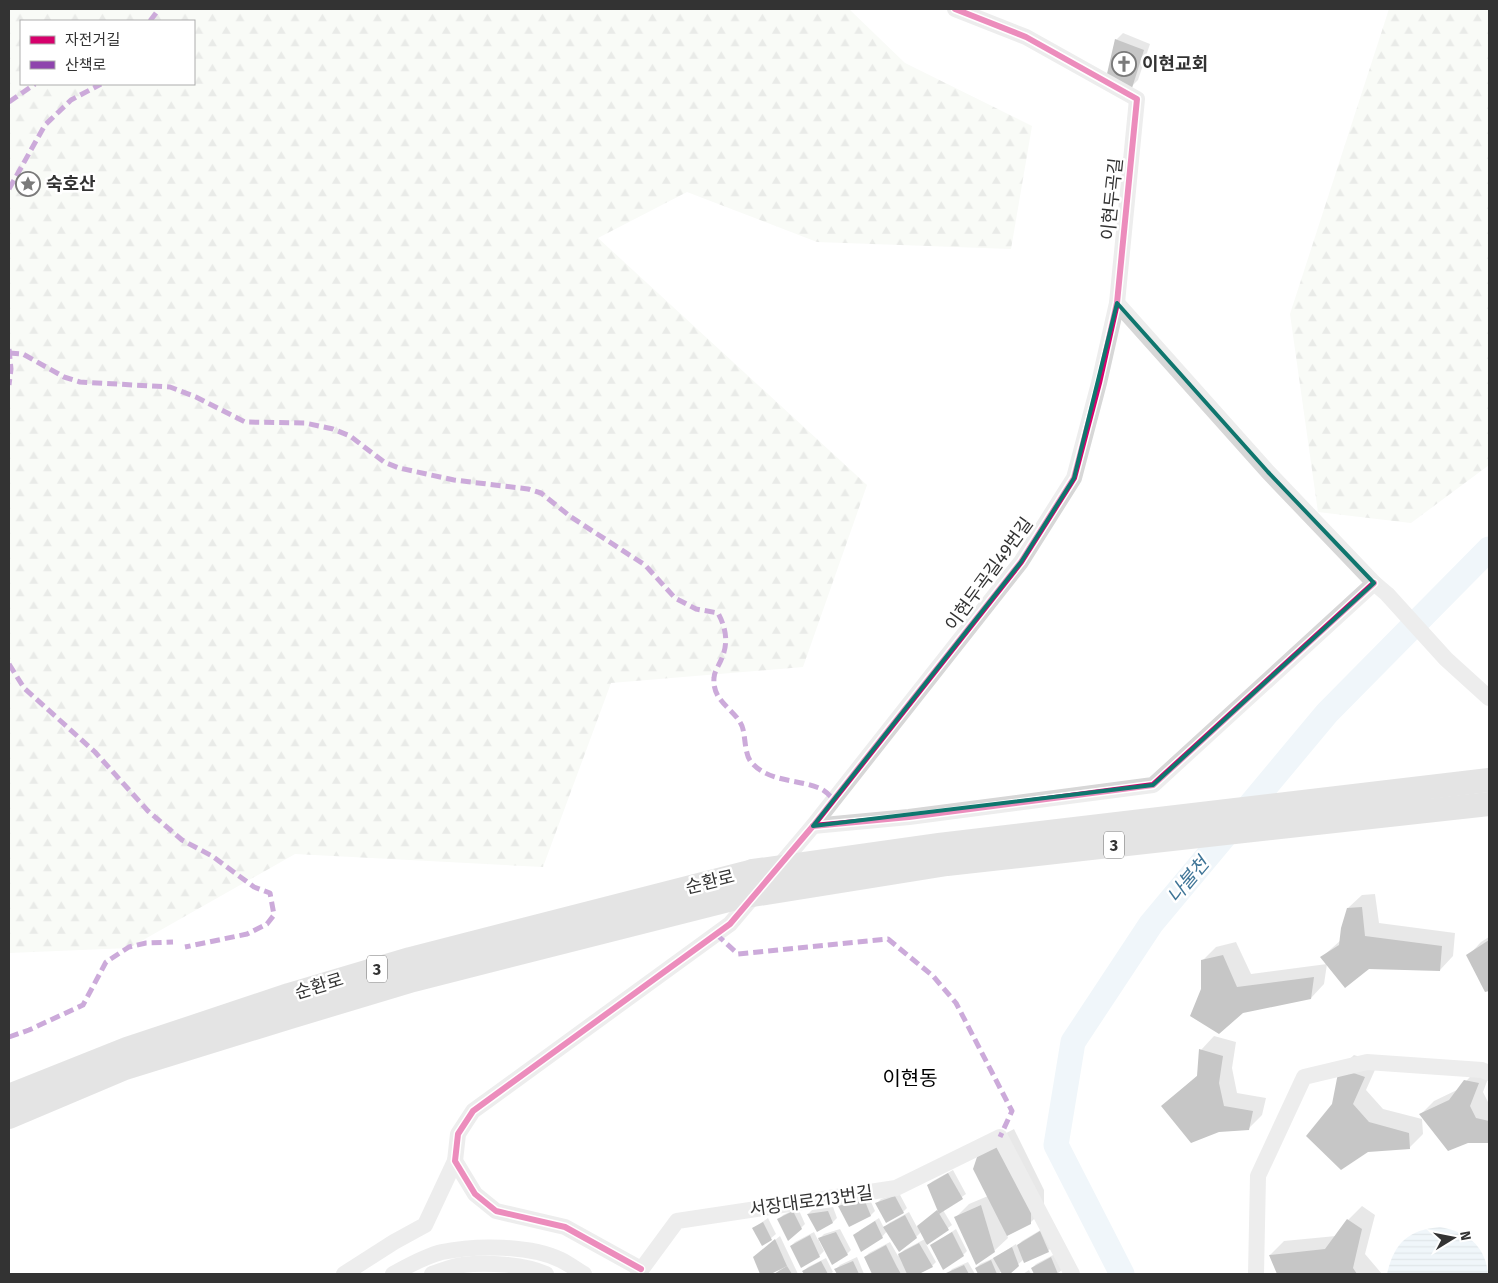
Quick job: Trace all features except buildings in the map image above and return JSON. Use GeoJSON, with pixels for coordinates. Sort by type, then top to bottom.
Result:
{"type":"FeatureCollection","features":[{"type":"Feature","properties":{"kind":"highway","name":"순환로"},"geometry":{"type":"LineString","coordinates":[[9,1096],[127,1049],[289,995],[410,959],[753,871],[939,845],[1489,780]]}},
{"type":"Feature","properties":{"kind":"highway","name":"순환로"},"geometry":{"type":"LineString","coordinates":[[9,1117],[125,1068],[356,997],[413,980],[740,897],[947,864],[1489,804]]}},
{"type":"Feature","properties":{"kind":"street","name":"이현두곡길"},"geometry":{"type":"LineString","coordinates":[[955,9],[1026,37],[1138,99],[1116,302]]}},
{"type":"Feature","properties":{"kind":"street"},"geometry":{"type":"LineString","coordinates":[[1116,302],[1268,472],[1374,583],[1387,594],[1446,659],[1488,694]]}},
{"type":"Feature","properties":{"kind":"street","name":"이현두곡길49번길"},"geometry":{"type":"LineString","coordinates":[[344,1274],[424,1225],[455,1161],[458,1134],[473,1111],[730,924],[813,826],[1021,562],[1074,478],[1099,383],[1116,302]]}},
{"type":"Feature","properties":{"kind":"street"},"geometry":{"type":"LineString","coordinates":[[813,826],[909,816],[1153,785],[1374,583]]}},
{"type":"Feature","properties":{"kind":"street"},"geometry":{"type":"LineString","coordinates":[[1256,1274],[1258,1176],[1304,1076],[1367,1062],[1482,1070],[1489,1073]]}},
{"type":"Feature","properties":{"kind":"street","name":"서장대로213번길"},"geometry":{"type":"LineString","coordinates":[[640,1272],[677,1221],[896,1188],[1000,1137],[1072,1274]]}},
{"type":"Feature","properties":{"kind":"street"},"geometry":{"type":"LineString","coordinates":[[455,1161],[475,1194],[496,1211],[565,1227],[640,1272]]}},
{"type":"Feature","properties":{"kind":"street"},"geometry":{"type":"LineString","coordinates":[[393,1274],[442,1252],[481,1247],[524,1249],[560,1260],[584,1274]]}},
{"type":"Feature","properties":{"kind":"street"},"geometry":{"type":"LineString","coordinates":[[432,1274],[461,1265],[499,1264],[546,1274]]}},
{"type":"Feature","properties":{"kind":"highlighted area"},"geometry":{"type":"Polygon","coordinates":[[[1117,303],[1268,472],[1374,583],[1153,785],[813,826],[1021,562],[1074,478],[1117,303]]]}},
{"type":"Feature","properties":{"kind":"green space"},"geometry":{"type":"Polygon","coordinates":[[[9,9],[849,9],[905,63],[1032,126],[1011,249],[817,242],[687,192],[598,238],[867,485],[803,667],[611,683],[543,867],[295,854],[129,948],[9,953],[9,9]]]}},
{"type":"Feature","properties":{"kind":"green space"},"geometry":{"type":"Polygon","coordinates":[[[1389,9],[1489,9],[1489,465],[1411,523],[1318,512],[1290,314],[1389,9]]]}},
{"type":"Feature","properties":{"kind":"shaded area"},"geometry":{"type":"Polygon","coordinates":[[[1440,1227],[1458,1232],[1473,1242],[1483,1255],[1488,1274],[1387,1274],[1398,1246],[1404,1240],[1419,1231],[1440,1227]]]}},
{"type":"Feature","properties":{"kind":"waterway","name":"나불천"},"geometry":{"type":"LineString","coordinates":[[1122,1274],[1056,1145],[1073,1042],[1151,924],[1327,713],[1489,549]]}},
{"type":"Feature","properties":{"kind":"marked path"},"geometry":{"type":"LineString","coordinates":[[151,20],[159,9]]}},
{"type":"Feature","properties":{"kind":"marked path"},"geometry":{"type":"LineString","coordinates":[[9,102],[34,85]]}},
{"type":"Feature","properties":{"kind":"marked path"},"geometry":{"type":"LineString","coordinates":[[9,189],[45,125],[71,100],[99,85]]}},
{"type":"Feature","properties":{"kind":"marked path"},"geometry":{"type":"LineString","coordinates":[[9,349],[11,369],[9,385]]}},
{"type":"Feature","properties":{"kind":"marked path"},"geometry":{"type":"LineString","coordinates":[[9,353],[23,354],[64,377],[80,382],[170,387],[196,397],[245,422],[305,423],[333,429],[350,436],[384,462],[399,468],[454,480],[528,489],[541,493],[571,517],[645,565],[675,598],[696,609],[718,613],[725,630],[726,642],[715,673],[714,686],[720,699],[742,726],[749,760],[767,774],[819,788],[834,800]]}},
{"type":"Feature","properties":{"kind":"marked path"},"geometry":{"type":"LineString","coordinates":[[9,664],[24,688],[95,752],[148,811],[182,840],[212,856],[254,887],[270,893],[274,915],[267,924],[247,934],[185,947]]}},
{"type":"Feature","properties":{"kind":"marked path"},"geometry":{"type":"LineString","coordinates":[[716,934],[738,954],[888,939],[933,976],[956,1003],[1012,1111],[1000,1137]]}},
{"type":"Feature","properties":{"kind":"marked path"},"geometry":{"type":"LineString","coordinates":[[9,1037],[29,1030],[83,1005],[106,962],[129,947],[146,943],[173,942]]}},
{"type":"Feature","properties":{"kind":"cycle path"},"geometry":{"type":"LineString","coordinates":[[641,1269],[565,1227],[496,1211],[475,1194],[455,1161],[458,1134],[473,1111],[730,924],[813,826],[1021,562],[1074,478],[1099,383],[1117,303],[1137,99],[1026,37],[955,9]]}},
{"type":"Feature","properties":{"kind":"cycle path"},"geometry":{"type":"LineString","coordinates":[[813,826],[909,817],[1153,785],[1374,583]]}},
{"type":"Feature","properties":{"kind":"place","name":"이현교회"},"geometry":{"type":"Point","coordinates":[1124,64]}},
{"type":"Feature","properties":{"kind":"place","name":"숙호산"},"geometry":{"type":"Point","coordinates":[28,184]}},
{"type":"Feature","properties":{"kind":"district","name":"이현동"},"geometry":{"type":"Point","coordinates":[910,1078]}}]}
